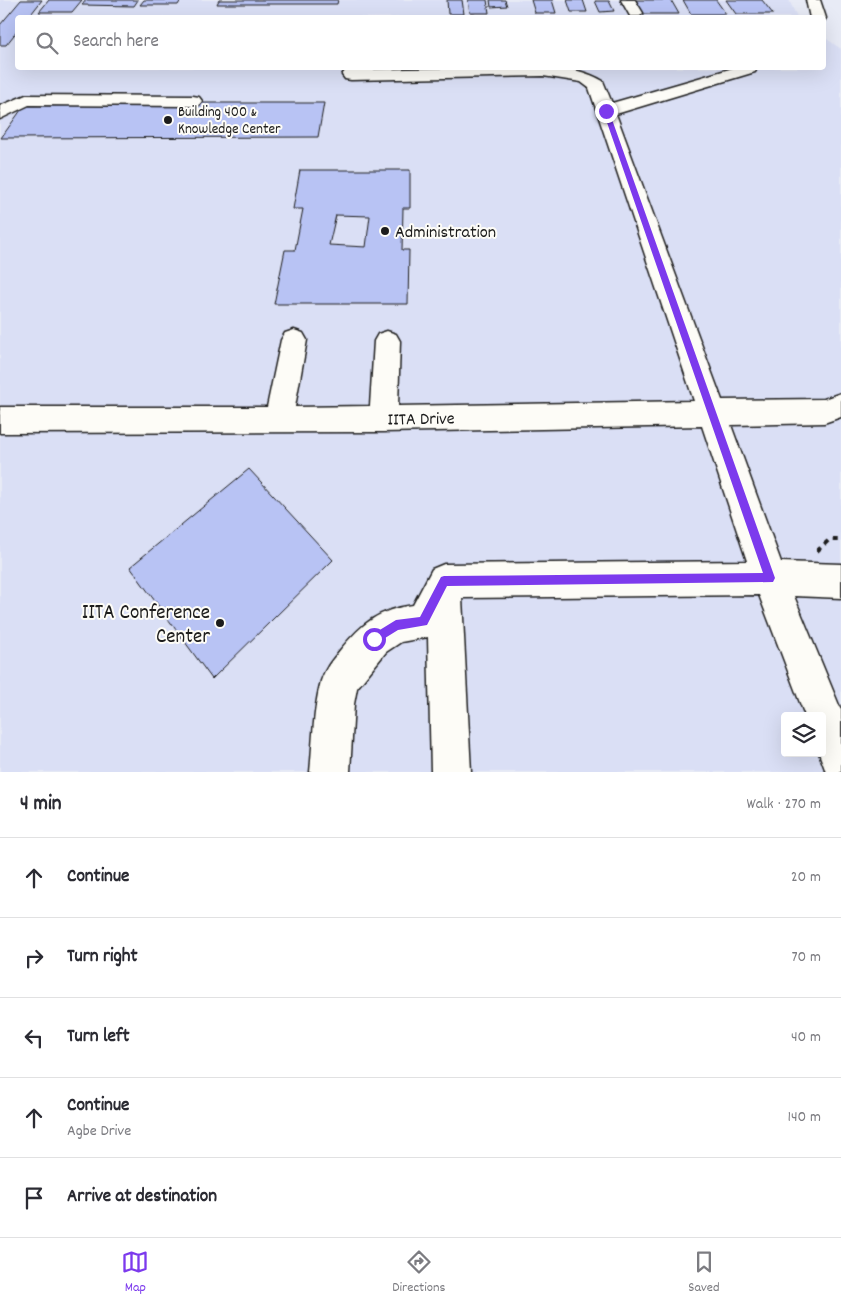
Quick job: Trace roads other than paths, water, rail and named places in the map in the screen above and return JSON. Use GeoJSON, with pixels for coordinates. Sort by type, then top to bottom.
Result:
{"type":"FeatureCollection","features":[{"type":"Feature","properties":{"kind":"street"},"geometry":{"type":"LineString","coordinates":[[814,0],[817,15]]}},
{"type":"Feature","properties":{"kind":"street"},"geometry":{"type":"LineString","coordinates":[[351,75],[511,70]]}},
{"type":"Feature","properties":{"kind":"street"},"geometry":{"type":"LineString","coordinates":[[548,70],[586,78],[597,85],[770,578],[841,759]]}},
{"type":"Feature","properties":{"kind":"street"},"geometry":{"type":"LineString","coordinates":[[606,111],[742,70]]}},
{"type":"Feature","properties":{"kind":"street"},"geometry":{"type":"LineString","coordinates":[[0,113],[26,100],[193,100]]}},
{"type":"Feature","properties":{"kind":"street"},"geometry":{"type":"LineString","coordinates":[[279,418],[294,340]]}},
{"type":"Feature","properties":{"kind":"street"},"geometry":{"type":"LineString","coordinates":[[383,419],[387,341]]}},
{"type":"Feature","properties":{"kind":"street","name":"IITA Drive"},"geometry":{"type":"LineString","coordinates":[[0,420],[383,419],[824,410],[841,405]]}},
{"type":"Feature","properties":{"kind":"street"},"geometry":{"type":"LineString","coordinates":[[444,581],[770,578],[841,580]]}},
{"type":"Feature","properties":{"kind":"street"},"geometry":{"type":"LineString","coordinates":[[330,772],[334,704],[340,680],[374,639],[396,625],[424,621],[444,581]]}},
{"type":"Feature","properties":{"kind":"street"},"geometry":{"type":"LineString","coordinates":[[444,581],[451,772]]}},
{"type":"Feature","properties":{"kind":"place","name":"Building 400 & Knowledge Center"},"geometry":{"type":"Point","coordinates":[168,120]}},
{"type":"Feature","properties":{"kind":"place","name":"Administration"},"geometry":{"type":"Point","coordinates":[385,231]}},
{"type":"Feature","properties":{"kind":"place","name":"IITA Conference Center"},"geometry":{"type":"Point","coordinates":[220,623]}}]}
